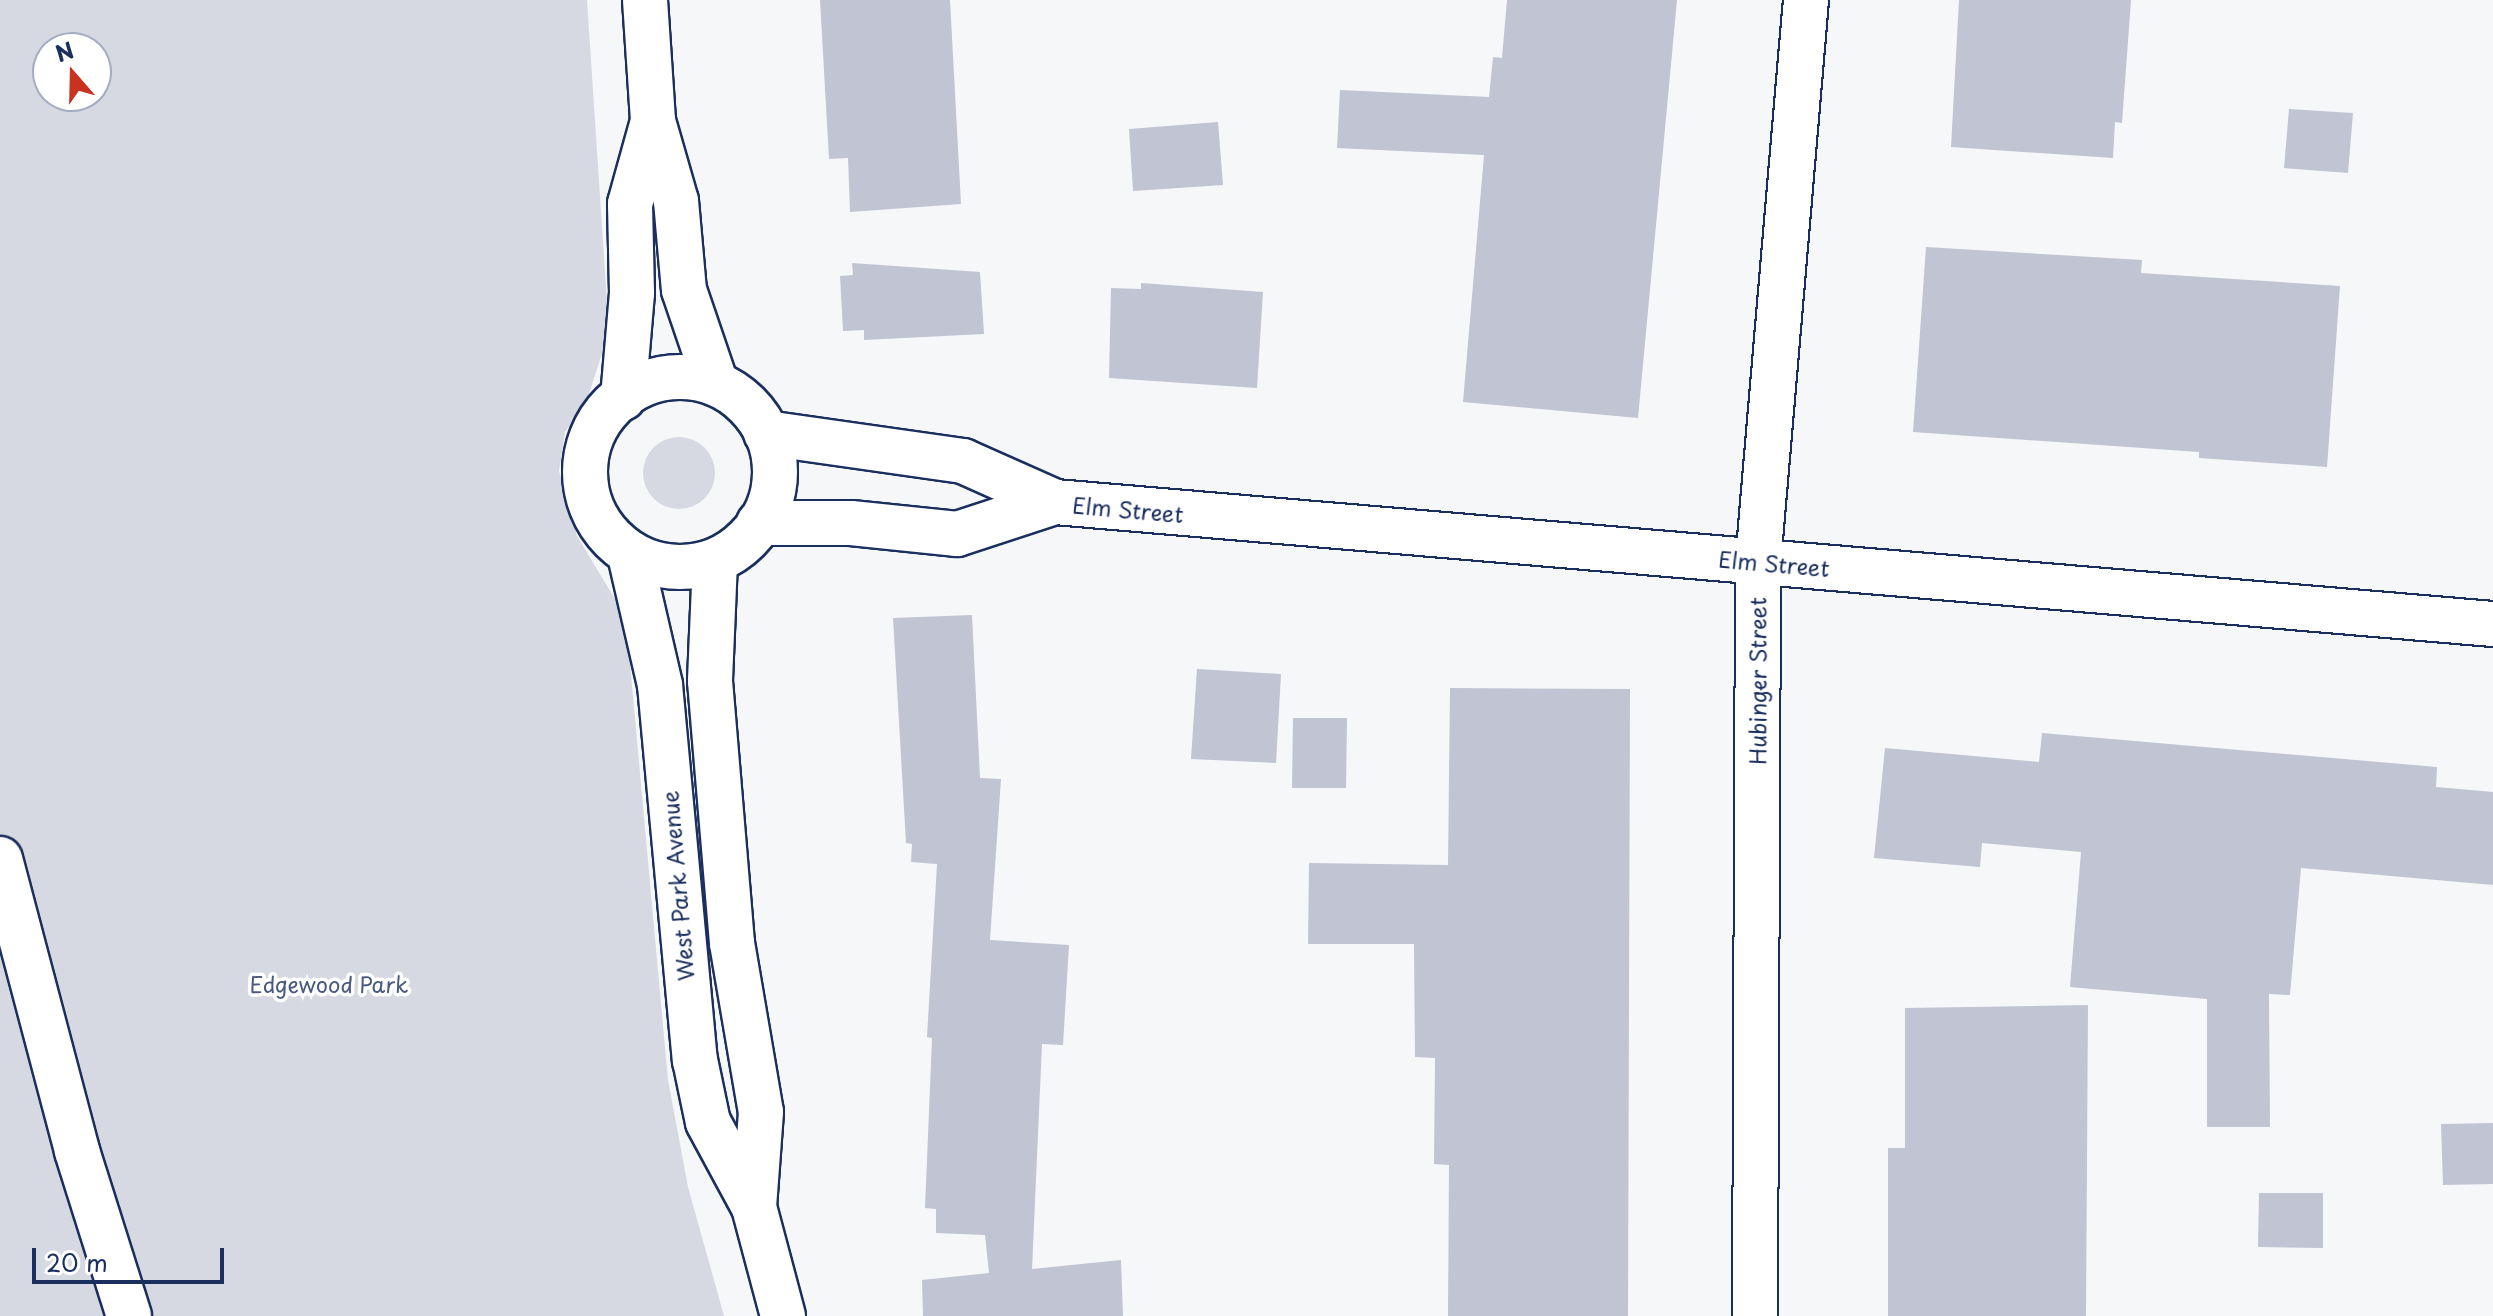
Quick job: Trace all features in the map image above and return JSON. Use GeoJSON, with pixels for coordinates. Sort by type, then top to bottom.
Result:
{"type":"FeatureCollection","features":[{"type":"Feature","properties":{"kind":"street"},"geometry":{"type":"LineString","coordinates":[[645,0],[653,121],[676,201],[684,290],[716,384]]}},
{"type":"Feature","properties":{"kind":"street","name":"Hubinger Street"},"geometry":{"type":"LineString","coordinates":[[1755,1316],[1758,562],[1806,0]]}},
{"type":"Feature","properties":{"kind":"street"},"geometry":{"type":"LineString","coordinates":[[623,398],[632,293],[630,204],[653,121]]}},
{"type":"Feature","properties":{"kind":"street"},"geometry":{"type":"LineString","coordinates":[[674,377],[716,384],[747,405],[766,433],[776,482],[759,523],[743,543],[715,561],[669,569],[630,555],[605,533],[594,514],[584,472],[591,439],[604,415],[646,383],[674,377]]}},
{"type":"Feature","properties":{"kind":"street","name":"Elm Street"},"geometry":{"type":"LineString","coordinates":[[766,433],[963,461],[1055,502],[2493,624]]}},
{"type":"Feature","properties":{"kind":"street","name":"Elm Street"},"geometry":{"type":"LineString","coordinates":[[759,523],[851,523],[957,534],[1055,502]]}},
{"type":"Feature","properties":{"kind":"street","name":"West Park Avenue"},"geometry":{"type":"LineString","coordinates":[[630,555],[660,685],[695,1060],[708,1122],[754,1207],[783,1316]]}},
{"type":"Feature","properties":{"kind":"street","name":"West Park Avenue"},"geometry":{"type":"LineString","coordinates":[[715,561],[710,681],[732,943],[761,1112],[754,1207]]}},
{"type":"Feature","properties":{"kind":"street"},"geometry":{"type":"LineString","coordinates":[[0,859],[77,1151],[129,1316]]}},
{"type":"Feature","properties":{"kind":"green space","name":"Edgewood Park"},"geometry":{"type":"Polygon","coordinates":[[[0,0],[587,0],[609,332],[587,400],[565,432],[559,471],[577,536],[615,599],[627,631],[668,1080],[688,1187],[724,1316],[0,1316],[0,0]]]}},
{"type":"Feature","properties":{"kind":"green space"},"geometry":{"type":"Polygon","coordinates":[[[679,437],[705,447],[715,473],[705,499],[679,509],[653,499],[643,473],[653,447],[679,437]]]}},
{"type":"Feature","properties":{"kind":"building"},"geometry":{"type":"Polygon","coordinates":[[[820,0],[950,0],[961,204],[850,212],[848,158],[829,159],[820,0]]]}},
{"type":"Feature","properties":{"kind":"building"},"geometry":{"type":"Polygon","coordinates":[[[1507,0],[1677,0],[1638,418],[1463,402],[1484,155],[1337,148],[1340,90],[1489,97],[1493,57],[1502,58],[1507,0]]]}},
{"type":"Feature","properties":{"kind":"building"},"geometry":{"type":"Polygon","coordinates":[[[1959,0],[2131,0],[2122,123],[2115,122],[2113,158],[1951,147],[1959,0]]]}},
{"type":"Feature","properties":{"kind":"building"},"geometry":{"type":"Polygon","coordinates":[[[2289,109],[2353,113],[2348,173],[2284,168],[2289,109]]]}},
{"type":"Feature","properties":{"kind":"building"},"geometry":{"type":"Polygon","coordinates":[[[1218,122],[1223,185],[1133,191],[1129,129],[1218,122]]]}},
{"type":"Feature","properties":{"kind":"building"},"geometry":{"type":"Polygon","coordinates":[[[1926,247],[2142,260],[2141,273],[2340,286],[2327,467],[2199,458],[2199,452],[1913,432],[1926,247]]]}},
{"type":"Feature","properties":{"kind":"building"},"geometry":{"type":"Polygon","coordinates":[[[852,263],[980,272],[984,334],[864,340],[864,330],[843,331],[840,276],[853,275],[852,263]]]}},
{"type":"Feature","properties":{"kind":"building"},"geometry":{"type":"Polygon","coordinates":[[[1141,283],[1263,292],[1257,388],[1109,378],[1111,288],[1141,289],[1141,283]]]}},
{"type":"Feature","properties":{"kind":"building"},"geometry":{"type":"Polygon","coordinates":[[[972,615],[980,778],[1001,779],[990,940],[1069,945],[1063,1045],[1042,1044],[1032,1269],[1121,1260],[1123,1316],[923,1316],[922,1280],[989,1273],[985,1235],[936,1233],[936,1209],[925,1208],[932,1038],[927,1037],[937,864],[911,862],[912,844],[906,843],[893,618],[972,615]]]}},
{"type":"Feature","properties":{"kind":"building"},"geometry":{"type":"Polygon","coordinates":[[[1197,669],[1281,674],[1276,763],[1191,759],[1197,669]]]}},
{"type":"Feature","properties":{"kind":"building"},"geometry":{"type":"Polygon","coordinates":[[[1450,688],[1630,689],[1628,1316],[1448,1316],[1449,1165],[1434,1164],[1435,1058],[1415,1057],[1414,944],[1308,944],[1309,863],[1448,865],[1450,688]]]}},
{"type":"Feature","properties":{"kind":"building"},"geometry":{"type":"Polygon","coordinates":[[[1293,718],[1347,718],[1346,788],[1292,788],[1293,718]]]}},
{"type":"Feature","properties":{"kind":"building"},"geometry":{"type":"Polygon","coordinates":[[[2042,733],[2437,767],[2436,787],[2493,792],[2493,885],[2301,868],[2290,995],[2269,994],[2270,1127],[2207,1127],[2207,999],[2070,987],[2081,852],[1982,843],[1980,867],[1874,858],[1885,748],[2039,762],[2042,733]]]}},
{"type":"Feature","properties":{"kind":"building"},"geometry":{"type":"Polygon","coordinates":[[[2088,1005],[2086,1316],[1888,1316],[1888,1148],[1905,1148],[1905,1008],[2088,1005]]]}},
{"type":"Feature","properties":{"kind":"building"},"geometry":{"type":"Polygon","coordinates":[[[2493,1123],[2493,1184],[2443,1185],[2441,1124],[2493,1123]]]}},
{"type":"Feature","properties":{"kind":"building"},"geometry":{"type":"Polygon","coordinates":[[[2259,1193],[2323,1193],[2323,1248],[2258,1247],[2259,1193]]]}}]}
